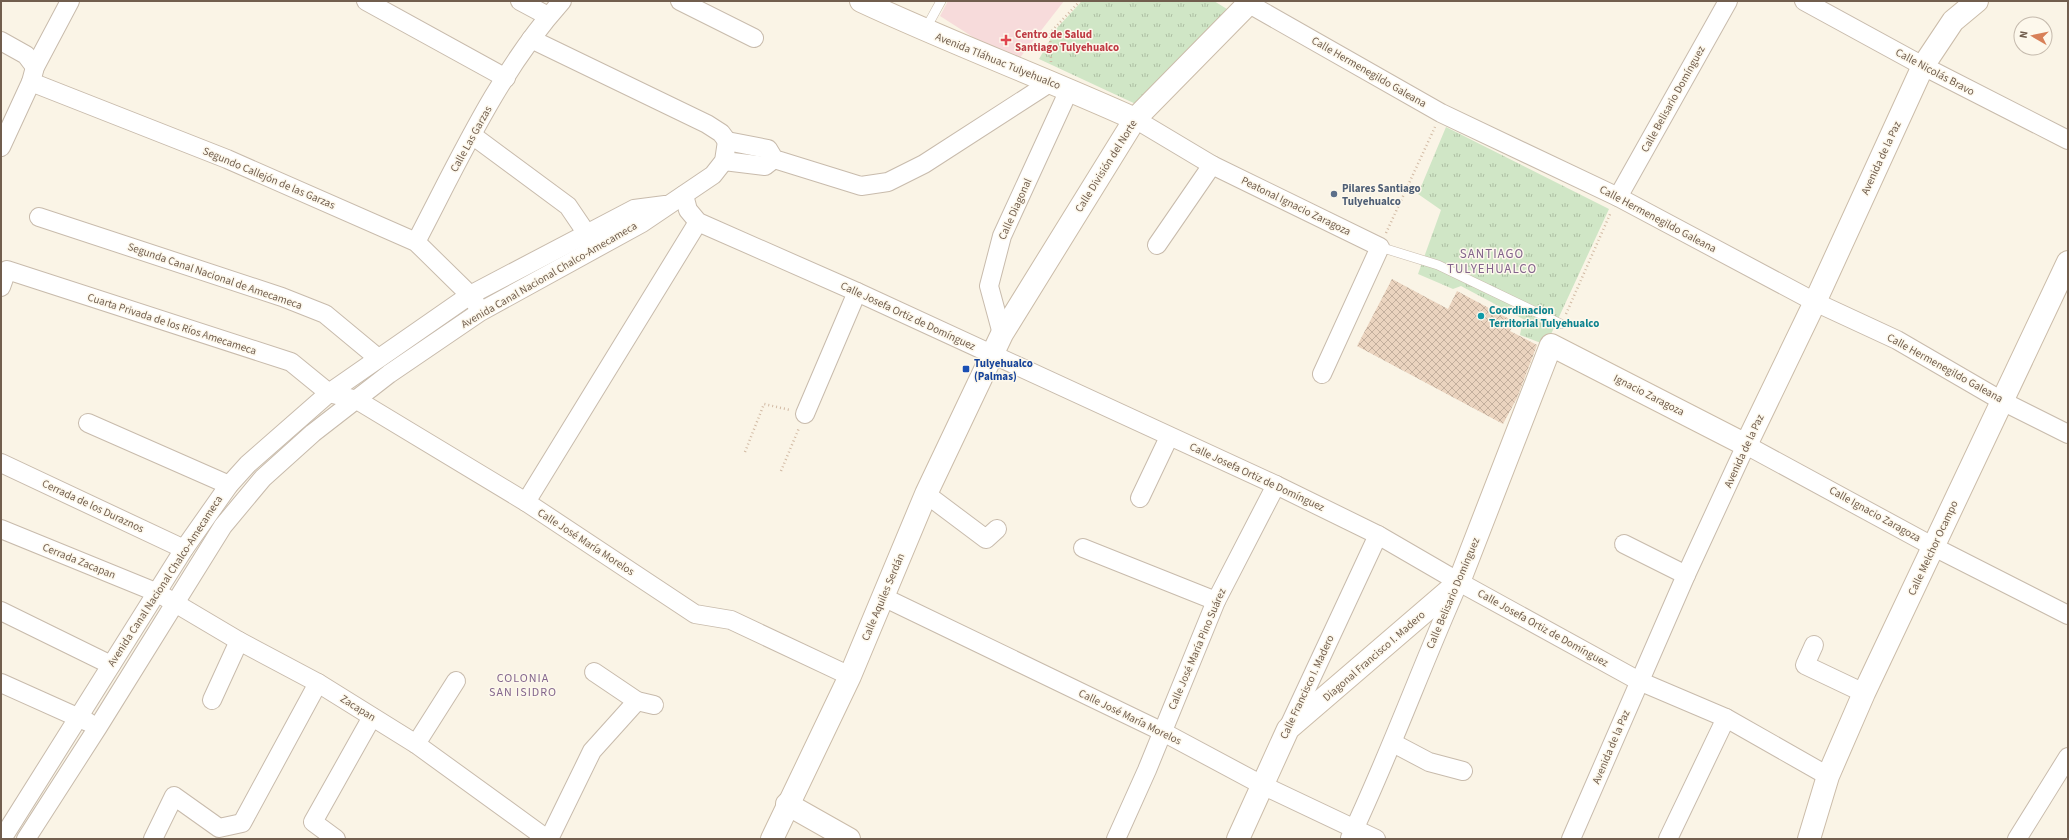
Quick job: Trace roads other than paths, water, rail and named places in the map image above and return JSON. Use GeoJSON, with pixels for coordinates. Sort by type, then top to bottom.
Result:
{"type":"FeatureCollection","features":[{"type":"Feature","properties":{"kind":"main road","name":"Avenida Tláhuac Tulyehualco"},"geometry":{"type":"LineString","coordinates":[[861,1],[925,31],[1060,86],[1135,119]]}},
{"type":"Feature","properties":{"kind":"main road","name":"Avenida de la Paz"},"geometry":{"type":"LineString","coordinates":[[1746,445],[1816,302],[1923,66],[1953,22],[1977,1]]}},
{"type":"Feature","properties":{"kind":"main road","name":"Calle División del Norte"},"geometry":{"type":"LineString","coordinates":[[991,354],[1135,119],[1248,2]]}},
{"type":"Feature","properties":{"kind":"main road","name":"Calle Melchor Ocampo"},"geometry":{"type":"LineString","coordinates":[[1809,839],[1828,776],[1864,693],[2068,262]]}},
{"type":"Feature","properties":{"kind":"main road","name":"Ignacio Zaragoza"},"geometry":{"type":"LineString","coordinates":[[1551,345],[1746,445]]}},
{"type":"Feature","properties":{"kind":"main road","name":"Calle Belisario Domínguez"},"geometry":{"type":"LineString","coordinates":[[1459,582],[1551,345]]}},
{"type":"Feature","properties":{"kind":"main road","name":"Calle Aquiles Serdán"},"geometry":{"type":"LineString","coordinates":[[772,839],[787,804],[850,676],[926,494],[991,354]]}},
{"type":"Feature","properties":{"kind":"main road","name":"Diagonal Francisco I. Madero"},"geometry":{"type":"LineString","coordinates":[[1288,729],[1459,582]]}},
{"type":"Feature","properties":{"kind":"main road","name":"Calle Francisco I. Madero"},"geometry":{"type":"LineString","coordinates":[[1238,839],[1288,729]]}},
{"type":"Feature","properties":{"kind":"main road"},"geometry":{"type":"LineString","coordinates":[[787,804],[849,839]]}},
{"type":"Feature","properties":{"kind":"street"},"geometry":{"type":"LineString","coordinates":[[1,147],[33,74],[70,1]]}},
{"type":"Feature","properties":{"kind":"street"},"geometry":{"type":"LineString","coordinates":[[366,1],[506,78]]}},
{"type":"Feature","properties":{"kind":"street"},"geometry":{"type":"LineString","coordinates":[[520,1],[548,16]]}},
{"type":"Feature","properties":{"kind":"street","name":"Calle Las Garzas"},"geometry":{"type":"LineString","coordinates":[[416,242],[472,135],[506,78],[531,39],[548,16],[562,1]]}},
{"type":"Feature","properties":{"kind":"street"},"geometry":{"type":"LineString","coordinates":[[680,1],[754,38]]}},
{"type":"Feature","properties":{"kind":"street","name":"Calle Belisario Domínguez"},"geometry":{"type":"LineString","coordinates":[[1618,197],[1728,1]]}},
{"type":"Feature","properties":{"kind":"street","name":"Calle Nicolás Bravo"},"geometry":{"type":"LineString","coordinates":[[1804,1],[1923,66],[2068,140]]}},
{"type":"Feature","properties":{"kind":"street","name":"Calle Hermenegildo Galeana"},"geometry":{"type":"LineString","coordinates":[[1248,2],[1441,113],[1618,197],[1816,302],[1897,340],[2002,401],[2068,434]]}},
{"type":"Feature","properties":{"kind":"street"},"geometry":{"type":"LineString","coordinates":[[531,39],[707,124],[721,133],[727,141],[768,149],[774,159],[861,186],[888,182],[924,164],[1060,86]]}},
{"type":"Feature","properties":{"kind":"street"},"geometry":{"type":"LineString","coordinates":[[1,41],[26,55],[33,74]]}},
{"type":"Feature","properties":{"kind":"street","name":"Segundo Callejón de las Garzas"},"geometry":{"type":"LineString","coordinates":[[33,74],[416,242],[470,295],[480,312]]}},
{"type":"Feature","properties":{"kind":"street","name":"Calle Diagonal"},"geometry":{"type":"LineString","coordinates":[[1002,334],[989,286],[1002,236],[1060,86]]}},
{"type":"Feature","properties":{"kind":"street"},"geometry":{"type":"LineString","coordinates":[[1135,119],[1212,165],[1157,245]]}},
{"type":"Feature","properties":{"kind":"street"},"geometry":{"type":"LineString","coordinates":[[472,135],[568,206],[587,234]]}},
{"type":"Feature","properties":{"kind":"street"},"geometry":{"type":"LineString","coordinates":[[727,141],[724,161],[765,166],[774,159]]}},
{"type":"Feature","properties":{"kind":"street","name":"Avenida Canal Nacional Chalco-Amecameca"},"geometry":{"type":"LineString","coordinates":[[26,839],[98,727],[223,526],[263,478],[313,432],[357,400],[389,374],[480,312],[642,223],[666,205],[684,195],[713,175],[724,161]]}},
{"type":"Feature","properties":{"kind":"street","name":"Peatonal Ignacio Zaragoza"},"geometry":{"type":"LineString","coordinates":[[1212,165],[1380,247]]}},
{"type":"Feature","properties":{"kind":"street"},"geometry":{"type":"LineString","coordinates":[[526,502],[698,222],[688,210],[684,195]]}},
{"type":"Feature","properties":{"kind":"street","name":"Avenida Canal Nacional Chalco-Amecameca"},"geometry":{"type":"LineString","coordinates":[[2,839],[8,815],[78,717],[158,593],[184,549],[228,485],[268,444],[329,392],[470,295],[634,209],[666,205]]}},
{"type":"Feature","properties":{"kind":"street","name":"Segunda Canal Nacional de Amecameca"},"geometry":{"type":"LineString","coordinates":[[39,217],[282,297],[325,314],[378,358]]}},
{"type":"Feature","properties":{"kind":"street","name":"Calle Josefa Ortiz de Domínguez"},"geometry":{"type":"LineString","coordinates":[[698,222],[857,292],[1276,485],[1378,535],[1459,582],[1639,681],[1726,718],[1828,776]]}},
{"type":"Feature","properties":{"kind":"street"},"geometry":{"type":"LineString","coordinates":[[1322,374],[1380,247]]}},
{"type":"Feature","properties":{"kind":"street","name":"Cuarta Privada de los Ríos Amecameca"},"geometry":{"type":"LineString","coordinates":[[1,287],[7,270],[291,362],[329,392]]}},
{"type":"Feature","properties":{"kind":"street"},"geometry":{"type":"LineString","coordinates":[[805,414],[857,292]]}},
{"type":"Feature","properties":{"kind":"street","name":"Calle José María Morelos"},"geometry":{"type":"LineString","coordinates":[[329,392],[357,400],[526,502],[695,614],[731,620],[850,676]]}},
{"type":"Feature","properties":{"kind":"street"},"geometry":{"type":"LineString","coordinates":[[88,423],[228,485]]}},
{"type":"Feature","properties":{"kind":"street"},"geometry":{"type":"LineString","coordinates":[[1140,498],[1169,437]]}},
{"type":"Feature","properties":{"kind":"street","name":"Calle Ignacio Zaragoza"},"geometry":{"type":"LineString","coordinates":[[1746,445],[1934,547],[2068,615]]}},
{"type":"Feature","properties":{"kind":"street","name":"Avenida de la Paz"},"geometry":{"type":"LineString","coordinates":[[1571,839],[1686,575],[1746,445]]}},
{"type":"Feature","properties":{"kind":"street","name":"Cerrada de los Duraznos"},"geometry":{"type":"LineString","coordinates":[[1,463],[184,549]]}},
{"type":"Feature","properties":{"kind":"street","name":"Calle José María Pino Suárez"},"geometry":{"type":"LineString","coordinates":[[1116,839],[1163,732],[1216,601],[1276,485]]}},
{"type":"Feature","properties":{"kind":"street"},"geometry":{"type":"LineString","coordinates":[[926,494],[986,539],[997,529]]}},
{"type":"Feature","properties":{"kind":"street","name":"Cerrada Zacapan"},"geometry":{"type":"LineString","coordinates":[[1,529],[158,593]]}},
{"type":"Feature","properties":{"kind":"street","name":"Calle Francisco I. Madero"},"geometry":{"type":"LineString","coordinates":[[1288,729],[1378,535]]}},
{"type":"Feature","properties":{"kind":"street"},"geometry":{"type":"LineString","coordinates":[[1624,544],[1686,575]]}},
{"type":"Feature","properties":{"kind":"street"},"geometry":{"type":"LineString","coordinates":[[1083,548],[1216,601]]}},
{"type":"Feature","properties":{"kind":"street","name":"Calle Belisario Domínguez"},"geometry":{"type":"LineString","coordinates":[[1352,834],[1393,743],[1431,646],[1459,582]]}},
{"type":"Feature","properties":{"kind":"street","name":"Zacapan"},"geometry":{"type":"LineString","coordinates":[[158,593],[239,641],[318,683],[416,744],[548,839]]}},
{"type":"Feature","properties":{"kind":"street","name":"Calle José María Morelos"},"geometry":{"type":"LineString","coordinates":[[883,597],[1163,732],[1352,834],[1376,839]]}},
{"type":"Feature","properties":{"kind":"street"},"geometry":{"type":"LineString","coordinates":[[1,611],[111,665]]}},
{"type":"Feature","properties":{"kind":"street"},"geometry":{"type":"LineString","coordinates":[[212,700],[239,641]]}},
{"type":"Feature","properties":{"kind":"street"},"geometry":{"type":"LineString","coordinates":[[1814,645],[1805,665],[1864,693]]}},
{"type":"Feature","properties":{"kind":"street"},"geometry":{"type":"LineString","coordinates":[[548,839],[592,751],[645,703],[594,672]]}},
{"type":"Feature","properties":{"kind":"street"},"geometry":{"type":"LineString","coordinates":[[416,744],[456,681]]}},
{"type":"Feature","properties":{"kind":"street"},"geometry":{"type":"LineString","coordinates":[[1,683],[98,727]]}},
{"type":"Feature","properties":{"kind":"street"},"geometry":{"type":"LineString","coordinates":[[153,839],[174,796],[219,828],[242,823],[318,683]]}},
{"type":"Feature","properties":{"kind":"street"},"geometry":{"type":"LineString","coordinates":[[336,839],[313,822],[372,717]]}},
{"type":"Feature","properties":{"kind":"street"},"geometry":{"type":"LineString","coordinates":[[1668,839],[1726,718]]}},
{"type":"Feature","properties":{"kind":"street"},"geometry":{"type":"LineString","coordinates":[[1393,743],[1429,762],[1463,771]]}},
{"type":"Feature","properties":{"kind":"street"},"geometry":{"type":"LineString","coordinates":[[2017,839],[2068,757]]}},
{"type":"Feature","properties":{"kind":"lane"},"geometry":{"type":"LineString","coordinates":[[925,31],[941,1]]}},
{"type":"Feature","properties":{"kind":"lane"},"geometry":{"type":"LineString","coordinates":[[1380,247],[1438,265],[1561,324]]}},
{"type":"Feature","properties":{"kind":"place","name":"Centro de Salud Santiago Tulyehualco"},"geometry":{"type":"Point","coordinates":[1006,40]}},
{"type":"Feature","properties":{"kind":"place","name":"Pilares Santiago Tulyehualco"},"geometry":{"type":"Point","coordinates":[1334,194]}},
{"type":"Feature","properties":{"kind":"place","name":"Coordinacion Territorial Tulyehualco"},"geometry":{"type":"Point","coordinates":[1481,316]}},
{"type":"Feature","properties":{"kind":"place","name":"Tulyehualco (Palmas)"},"geometry":{"type":"Point","coordinates":[966,369]}},
{"type":"Feature","properties":{"kind":"district","name":"SANTIAGO TULYEHUALCO"},"geometry":{"type":"Point","coordinates":[1492,262]}},
{"type":"Feature","properties":{"kind":"district","name":"COLONIA SAN ISIDRO"},"geometry":{"type":"Point","coordinates":[523,685]}}]}
